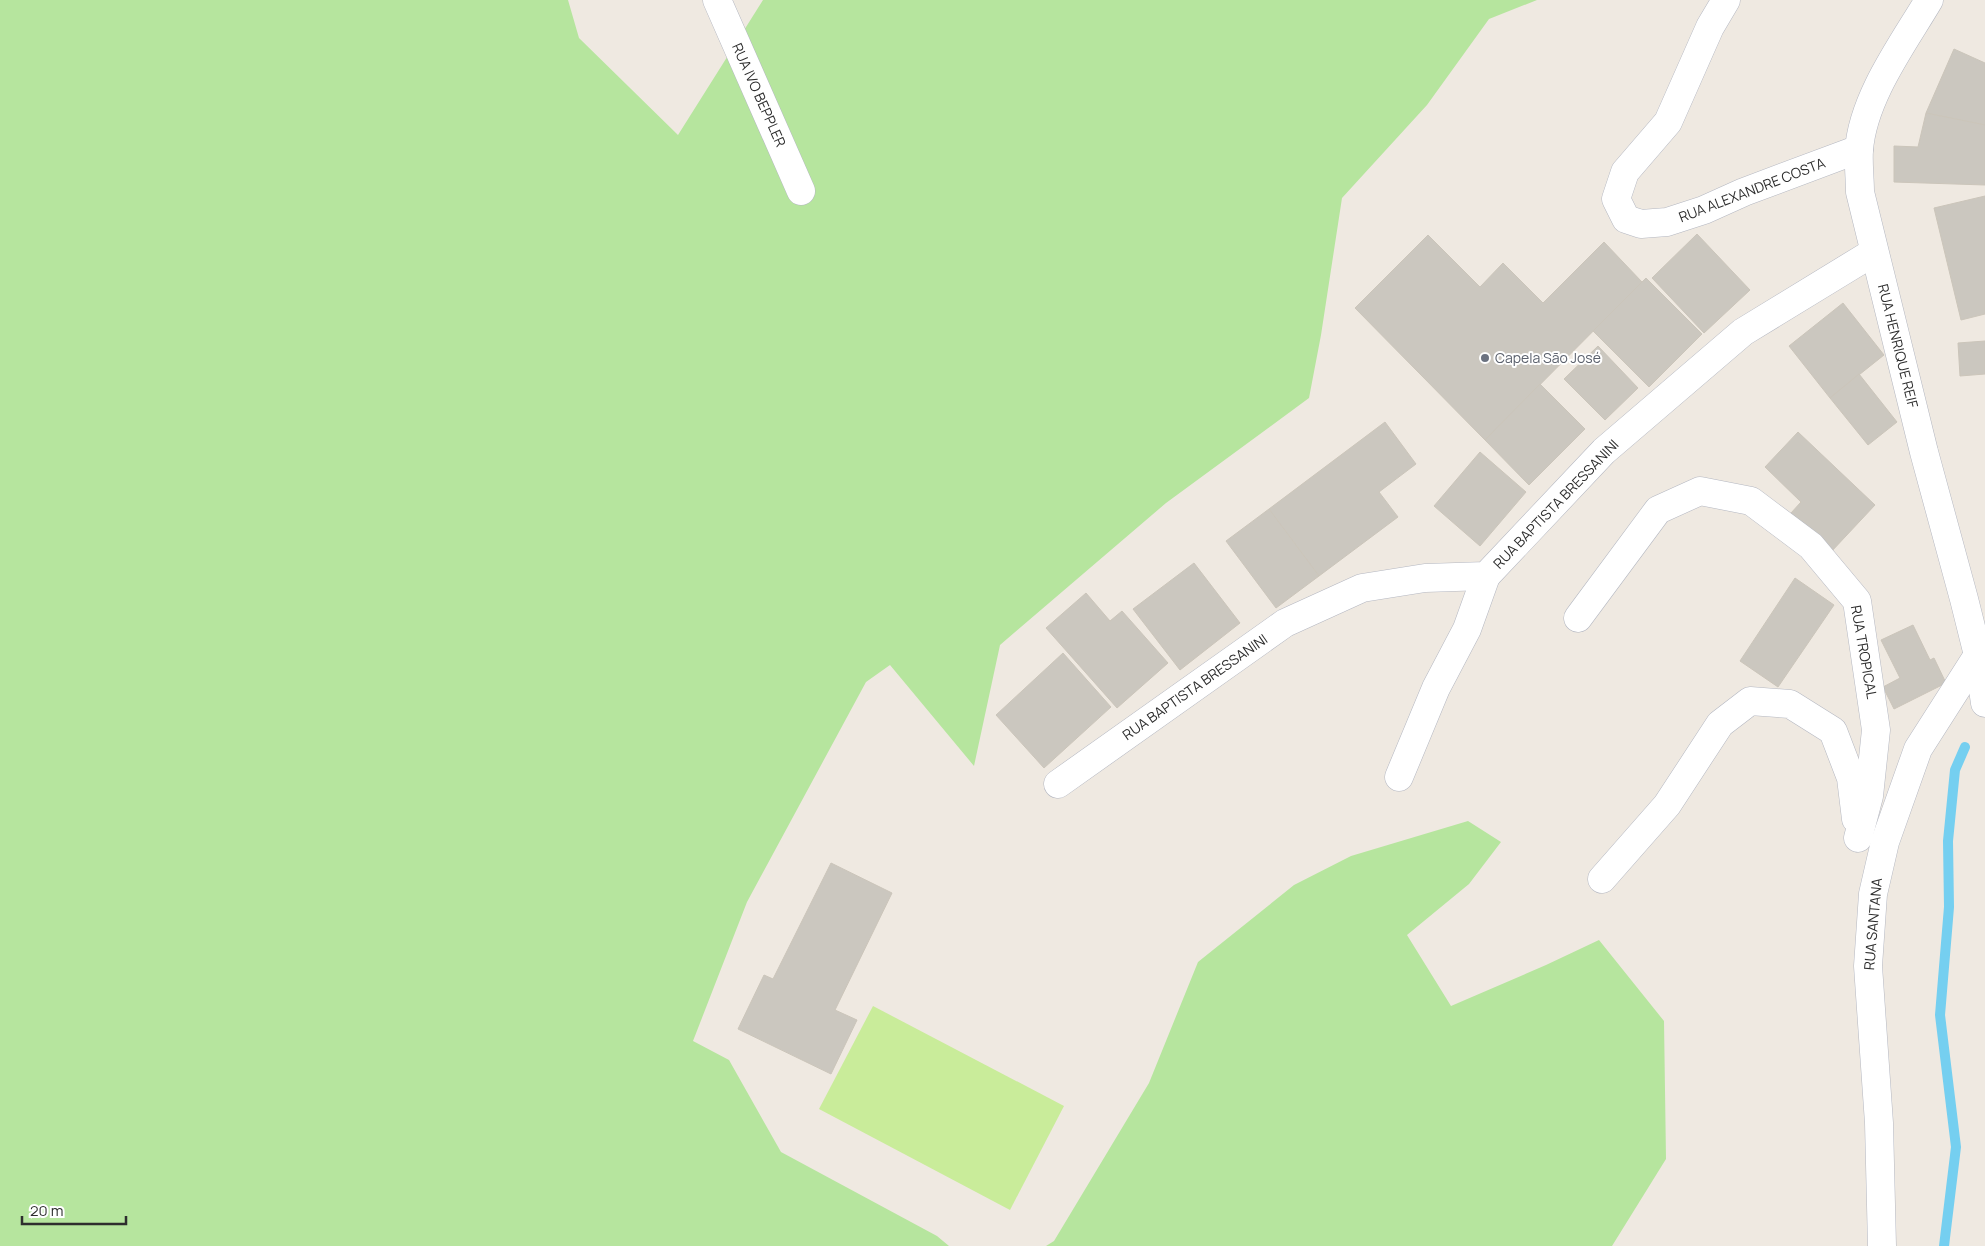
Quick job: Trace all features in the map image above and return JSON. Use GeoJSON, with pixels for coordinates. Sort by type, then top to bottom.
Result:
{"type":"FeatureCollection","features":[{"type":"Feature","properties":{"kind":"street","name":"RUA IVO BEPPLER"},"geometry":{"type":"LineString","coordinates":[[717,0],[801,191]]}},
{"type":"Feature","properties":{"kind":"street","name":"RUA ALEXANDRE COSTA"},"geometry":{"type":"LineString","coordinates":[[1726,0],[1710,27],[1668,122],[1625,172],[1616,199],[1626,219],[1641,224],[1667,222],[1704,210],[1744,192],[1859,149]]}},
{"type":"Feature","properties":{"kind":"street","name":"RUA HENRIQUE REIF"},"geometry":{"type":"LineString","coordinates":[[1929,0],[1880,82],[1865,119],[1859,149],[1860,192],[1924,452],[1953,554],[1978,655],[1985,703]]}},
{"type":"Feature","properties":{"kind":"street","name":"RUA BAPTISTA BRESSANINI"},"geometry":{"type":"LineString","coordinates":[[1058,784],[1284,623],[1362,588],[1425,578],[1486,576],[1604,451],[1743,332],[1874,252]]}},
{"type":"Feature","properties":{"kind":"street","name":"RUA TROPICAL"},"geometry":{"type":"LineString","coordinates":[[1578,618],[1658,510],[1700,491],[1751,501],[1810,546],[1857,602],[1876,730],[1869,796],[1858,838]]}},
{"type":"Feature","properties":{"kind":"street"},"geometry":{"type":"LineString","coordinates":[[1400,777],[1436,688],[1467,629],[1486,576]]}},
{"type":"Feature","properties":{"kind":"street","name":"RUA SANTANA"},"geometry":{"type":"LineString","coordinates":[[1882,1246],[1879,1123],[1868,966],[1873,894],[1885,842],[1918,749],[1978,655]]}},
{"type":"Feature","properties":{"kind":"street"},"geometry":{"type":"LineString","coordinates":[[1602,879],[1667,804],[1720,724],[1750,701],[1790,704],[1833,731],[1851,778],[1858,838],[1873,894]]}},
{"type":"Feature","properties":{"kind":"green space"},"geometry":{"type":"Polygon","coordinates":[[[0,0],[568,0],[579,38],[678,135],[763,0],[1537,0],[1489,19],[1427,105],[1342,198],[1321,335],[1309,398],[1166,503],[1000,645],[974,766],[890,665],[866,682],[747,902],[693,1041],[729,1060],[781,1152],[937,1236],[949,1246],[0,1246],[0,0]]]}},
{"type":"Feature","properties":{"kind":"green space"},"geometry":{"type":"Polygon","coordinates":[[[1468,821],[1501,842],[1469,884],[1407,935],[1451,1006],[1599,940],[1664,1021],[1666,1159],[1612,1246],[1046,1246],[1054,1241],[1149,1083],[1198,962],[1294,885],[1351,856],[1468,821]]]}},
{"type":"Feature","properties":{"kind":"green space"},"geometry":{"type":"Polygon","coordinates":[[[873,1006],[1064,1106],[1010,1210],[819,1109],[873,1006]]]}},
{"type":"Feature","properties":{"kind":"building"},"geometry":{"type":"Polygon","coordinates":[[[1954,49],[1985,63],[1985,125],[1926,113],[1954,49]]]}},
{"type":"Feature","properties":{"kind":"building"},"geometry":{"type":"Polygon","coordinates":[[[1926,113],[1985,125],[1985,185],[1894,182],[1894,146],[1918,147],[1926,113]]]}},
{"type":"Feature","properties":{"kind":"building"},"geometry":{"type":"Polygon","coordinates":[[[1985,196],[1985,314],[1961,320],[1934,208],[1985,196]]]}},
{"type":"Feature","properties":{"kind":"building"},"geometry":{"type":"Polygon","coordinates":[[[1697,234],[1750,290],[1704,333],[1652,278],[1697,234]]]}},
{"type":"Feature","properties":{"kind":"building","name":"Capela São José"},"geometry":{"type":"Polygon","coordinates":[[[1428,235],[1480,287],[1503,263],[1543,303],[1604,242],[1642,282],[1485,440],[1355,308],[1428,235]]]}},
{"type":"Feature","properties":{"kind":"building"},"geometry":{"type":"Polygon","coordinates":[[[1646,278],[1702,334],[1649,387],[1593,331],[1646,278]]]}},
{"type":"Feature","properties":{"kind":"building"},"geometry":{"type":"Polygon","coordinates":[[[1843,303],[1884,355],[1830,398],[1789,346],[1843,303]]]}},
{"type":"Feature","properties":{"kind":"building"},"geometry":{"type":"Polygon","coordinates":[[[1985,341],[1985,374],[1960,376],[1958,343],[1985,341]]]}},
{"type":"Feature","properties":{"kind":"building"},"geometry":{"type":"Polygon","coordinates":[[[1598,346],[1638,388],[1605,420],[1564,379],[1598,346]]]}},
{"type":"Feature","properties":{"kind":"building"},"geometry":{"type":"Polygon","coordinates":[[[1859,374],[1897,422],[1868,445],[1830,398],[1859,374]]]}},
{"type":"Feature","properties":{"kind":"building"},"geometry":{"type":"Polygon","coordinates":[[[1540,384],[1585,429],[1529,485],[1485,440],[1540,384]]]}},
{"type":"Feature","properties":{"kind":"building"},"geometry":{"type":"Polygon","coordinates":[[[1385,422],[1416,464],[1379,492],[1398,517],[1319,576],[1269,509],[1385,422]]]}},
{"type":"Feature","properties":{"kind":"building"},"geometry":{"type":"Polygon","coordinates":[[[1798,432],[1875,505],[1831,552],[1791,513],[1801,502],[1765,467],[1798,432]]]}},
{"type":"Feature","properties":{"kind":"building"},"geometry":{"type":"Polygon","coordinates":[[[1480,452],[1526,492],[1480,546],[1434,506],[1480,452]]]}},
{"type":"Feature","properties":{"kind":"building"},"geometry":{"type":"Polygon","coordinates":[[[1269,509],[1319,576],[1276,608],[1226,541],[1269,509]]]}},
{"type":"Feature","properties":{"kind":"building"},"geometry":{"type":"Polygon","coordinates":[[[1194,563],[1240,623],[1180,670],[1133,609],[1194,563]]]}},
{"type":"Feature","properties":{"kind":"building"},"geometry":{"type":"Polygon","coordinates":[[[1795,578],[1834,605],[1778,687],[1740,661],[1795,578]]]}},
{"type":"Feature","properties":{"kind":"building"},"geometry":{"type":"Polygon","coordinates":[[[1086,593],[1110,621],[1122,611],[1168,663],[1117,708],[1046,628],[1086,593]]]}},
{"type":"Feature","properties":{"kind":"building"},"geometry":{"type":"Polygon","coordinates":[[[1913,625],[1930,660],[1934,658],[1946,683],[1894,709],[1883,687],[1900,678],[1881,640],[1913,625]]]}},
{"type":"Feature","properties":{"kind":"building"},"geometry":{"type":"Polygon","coordinates":[[[1063,653],[1111,707],[1044,768],[996,715],[1063,653]]]}},
{"type":"Feature","properties":{"kind":"building"},"geometry":{"type":"Polygon","coordinates":[[[831,863],[892,893],[835,1010],[857,1020],[831,1074],[738,1029],[764,975],[773,979],[831,863]]]}},
{"type":"Feature","properties":{"kind":"waterway"},"geometry":{"type":"LineString","coordinates":[[1944,1246],[1956,1147],[1940,1015],[1949,907],[1948,841],[1955,770],[1965,747]]}},
{"type":"Feature","properties":{"kind":"place","name":"Capela São José"},"geometry":{"type":"Point","coordinates":[1485,358]}}]}
